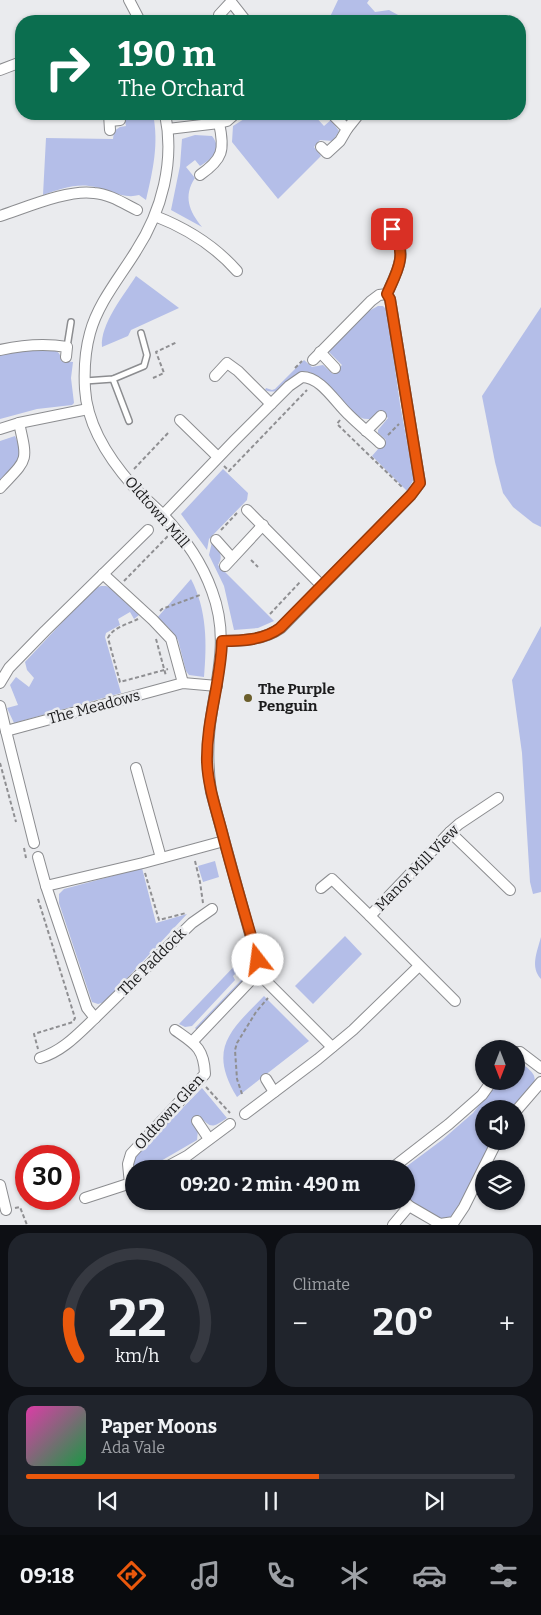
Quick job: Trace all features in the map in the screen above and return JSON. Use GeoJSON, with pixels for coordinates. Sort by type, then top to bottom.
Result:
{"type":"FeatureCollection","features":[{"type":"Feature","properties":{"kind":"street"},"geometry":{"type":"LineString","coordinates":[[129,0],[134,15]]}},
{"type":"Feature","properties":{"kind":"street"},"geometry":{"type":"LineString","coordinates":[[219,15],[231,2],[241,15]]}},
{"type":"Feature","properties":{"kind":"street"},"geometry":{"type":"LineString","coordinates":[[0,70],[15,64]]}},
{"type":"Feature","properties":{"kind":"street","name":"Oldtown Mill"},"geometry":{"type":"LineString","coordinates":[[166,120],[168,152],[165,179],[155,216],[94,322],[87,344],[85,381],[88,409],[100,437],[115,463],[135,488],[163,515],[191,550],[209,584],[220,618],[222,654],[210,724],[208,764],[211,792],[258,960],[259,967],[257,972]]}},
{"type":"Feature","properties":{"kind":"street"},"geometry":{"type":"LineString","coordinates":[[168,129],[219,123],[228,120]]}},
{"type":"Feature","properties":{"kind":"street"},"geometry":{"type":"LineString","coordinates":[[338,120],[347,128]]}},
{"type":"Feature","properties":{"kind":"street"},"geometry":{"type":"LineString","coordinates":[[321,146],[327,153],[340,141],[354,120]]}},
{"type":"Feature","properties":{"kind":"street"},"geometry":{"type":"LineString","coordinates":[[200,175],[214,165],[221,154],[223,143],[219,123]]}},
{"type":"Feature","properties":{"kind":"street"},"geometry":{"type":"LineString","coordinates":[[0,216],[56,198],[86,192],[102,194],[137,210]]}},
{"type":"Feature","properties":{"kind":"street"},"geometry":{"type":"LineString","coordinates":[[155,216],[198,237],[226,259],[237,271]]}},
{"type":"Feature","properties":{"kind":"street"},"geometry":{"type":"LineString","coordinates":[[385,216],[400,243],[401,254],[396,275],[387,294]]}},
{"type":"Feature","properties":{"kind":"street"},"geometry":{"type":"LineString","coordinates":[[309,359],[320,352],[371,301],[379,295],[387,294]]}},
{"type":"Feature","properties":{"kind":"street"},"geometry":{"type":"LineString","coordinates":[[222,641],[254,639],[276,631],[418,487],[419,479],[390,299],[387,294]]}},
{"type":"Feature","properties":{"kind":"street"},"geometry":{"type":"LineString","coordinates":[[0,350],[35,344],[66,352]]}},
{"type":"Feature","properties":{"kind":"street"},"geometry":{"type":"LineString","coordinates":[[320,352],[335,368]]}},
{"type":"Feature","properties":{"kind":"street"},"geometry":{"type":"LineString","coordinates":[[215,376],[227,363],[272,404]]}},
{"type":"Feature","properties":{"kind":"street"},"geometry":{"type":"LineString","coordinates":[[163,515],[217,458],[299,378],[306,377],[320,386],[346,413],[380,443]]}},
{"type":"Feature","properties":{"kind":"street"},"geometry":{"type":"LineString","coordinates":[[0,429],[19,423],[88,409]]}},
{"type":"Feature","properties":{"kind":"street"},"geometry":{"type":"LineString","coordinates":[[366,430],[381,416]]}},
{"type":"Feature","properties":{"kind":"street"},"geometry":{"type":"LineString","coordinates":[[180,420],[217,458]]}},
{"type":"Feature","properties":{"kind":"street"},"geometry":{"type":"LineString","coordinates":[[0,488],[23,463],[25,457],[19,423]]}},
{"type":"Feature","properties":{"kind":"street"},"geometry":{"type":"LineString","coordinates":[[247,510],[322,586]]}},
{"type":"Feature","properties":{"kind":"street"},"geometry":{"type":"LineString","coordinates":[[225,566],[263,525]]}},
{"type":"Feature","properties":{"kind":"street"},"geometry":{"type":"LineString","coordinates":[[0,683],[9,668],[148,530]]}},
{"type":"Feature","properties":{"kind":"street"},"geometry":{"type":"LineString","coordinates":[[216,540],[232,558]]}},
{"type":"Feature","properties":{"kind":"street"},"geometry":{"type":"LineString","coordinates":[[103,574],[171,638],[183,683]]}},
{"type":"Feature","properties":{"kind":"street","name":"The Meadows"},"geometry":{"type":"LineString","coordinates":[[6,731],[183,683],[217,686]]}},
{"type":"Feature","properties":{"kind":"street"},"geometry":{"type":"LineString","coordinates":[[0,706],[34,843]]}},
{"type":"Feature","properties":{"kind":"street"},"geometry":{"type":"LineString","coordinates":[[136,768],[161,858]]}},
{"type":"Feature","properties":{"kind":"street","name":"Manor Mill View"},"geometry":{"type":"LineString","coordinates":[[455,1002],[370,916],[450,832],[498,798]]}},
{"type":"Feature","properties":{"kind":"street"},"geometry":{"type":"LineString","coordinates":[[450,832],[510,890]]}},
{"type":"Feature","properties":{"kind":"street"},"geometry":{"type":"LineString","coordinates":[[46,886],[224,841]]}},
{"type":"Feature","properties":{"kind":"street"},"geometry":{"type":"LineString","coordinates":[[38,857],[87,1008],[96,1018]]}},
{"type":"Feature","properties":{"kind":"street"},"geometry":{"type":"LineString","coordinates":[[321,888],[332,879],[370,916]]}},
{"type":"Feature","properties":{"kind":"street","name":"The Paddock"},"geometry":{"type":"LineString","coordinates":[[40,1058],[52,1055],[66,1046],[192,923],[212,909]]}},
{"type":"Feature","properties":{"kind":"street"},"geometry":{"type":"LineString","coordinates":[[245,1114],[332,1047],[419,966]]}},
{"type":"Feature","properties":{"kind":"street"},"geometry":{"type":"LineString","coordinates":[[192,1042],[257,972],[332,1047]]}},
{"type":"Feature","properties":{"kind":"street","name":"Oldtown Glen"},"geometry":{"type":"LineString","coordinates":[[129,1160],[131,1154],[205,1074],[202,1053],[192,1042],[174,1030]]}},
{"type":"Feature","properties":{"kind":"street"},"geometry":{"type":"LineString","coordinates":[[525,1056],[541,1068]]}},
{"type":"Feature","properties":{"kind":"street"},"geometry":{"type":"LineString","coordinates":[[266,1079],[274,1092]]}},
{"type":"Feature","properties":{"kind":"street"},"geometry":{"type":"LineString","coordinates":[[525,1101],[541,1082]]}},
{"type":"Feature","properties":{"kind":"street"},"geometry":{"type":"LineString","coordinates":[[403,1160],[449,1124],[486,1090]]}},
{"type":"Feature","properties":{"kind":"street"},"geometry":{"type":"LineString","coordinates":[[197,1121],[209,1139]]}},
{"type":"Feature","properties":{"kind":"street"},"geometry":{"type":"LineString","coordinates":[[180,1160],[230,1124]]}},
{"type":"Feature","properties":{"kind":"street"},"geometry":{"type":"LineString","coordinates":[[415,1209],[440,1224],[454,1222],[464,1207],[492,1150]]}},
{"type":"Feature","properties":{"kind":"street","name":"Oldtown Glen"},"geometry":{"type":"LineString","coordinates":[[85,1198],[125,1185]]}},
{"type":"Feature","properties":{"kind":"street"},"geometry":{"type":"LineString","coordinates":[[0,1186],[6,1210]]}},
{"type":"Feature","properties":{"kind":"street"},"geometry":{"type":"LineString","coordinates":[[392,1225],[403,1210]]}},
{"type":"Feature","properties":{"kind":"lane"},"geometry":{"type":"LineString","coordinates":[[66,352],[71,322]]}},
{"type":"Feature","properties":{"kind":"lane"},"geometry":{"type":"LineString","coordinates":[[85,381],[113,379],[144,366],[147,355],[141,333]]}},
{"type":"Feature","properties":{"kind":"lane"},"geometry":{"type":"LineString","coordinates":[[113,379],[129,420]]}},
{"type":"Feature","properties":{"kind":"path"},"geometry":{"type":"LineString","coordinates":[[153,378],[164,373],[156,352],[178,342]]}},
{"type":"Feature","properties":{"kind":"path"},"geometry":{"type":"LineString","coordinates":[[292,371],[309,359]]}},
{"type":"Feature","properties":{"kind":"path"},"geometry":{"type":"LineString","coordinates":[[217,458],[229,471],[309,388]]}},
{"type":"Feature","properties":{"kind":"path"},"geometry":{"type":"LineString","coordinates":[[346,413],[336,424],[410,496]]}},
{"type":"Feature","properties":{"kind":"path"},"geometry":{"type":"LineString","coordinates":[[134,469],[169,432]]}},
{"type":"Feature","properties":{"kind":"path"},"geometry":{"type":"LineString","coordinates":[[117,588],[167,538],[163,532]]}},
{"type":"Feature","properties":{"kind":"path"},"geometry":{"type":"LineString","coordinates":[[251,560],[258,567]]}},
{"type":"Feature","properties":{"kind":"path"},"geometry":{"type":"LineString","coordinates":[[270,614],[305,578]]}},
{"type":"Feature","properties":{"kind":"path"},"geometry":{"type":"LineString","coordinates":[[156,616],[162,609],[200,595]]}},
{"type":"Feature","properties":{"kind":"path"},"geometry":{"type":"LineString","coordinates":[[284,599],[288,603]]}},
{"type":"Feature","properties":{"kind":"path"},"geometry":{"type":"LineString","coordinates":[[140,618],[113,630],[108,635],[120,682],[179,666]]}},
{"type":"Feature","properties":{"kind":"path"},"geometry":{"type":"LineString","coordinates":[[154,632],[164,670]]}},
{"type":"Feature","properties":{"kind":"path"},"geometry":{"type":"LineString","coordinates":[[0,763],[18,829]]}},
{"type":"Feature","properties":{"kind":"path"},"geometry":{"type":"LineString","coordinates":[[24,847],[29,866]]}},
{"type":"Feature","properties":{"kind":"path"},"geometry":{"type":"LineString","coordinates":[[191,850],[200,882],[203,903],[197,907]]}},
{"type":"Feature","properties":{"kind":"path"},"geometry":{"type":"LineString","coordinates":[[143,863],[158,920],[191,912]]}},
{"type":"Feature","properties":{"kind":"path"},"geometry":{"type":"LineString","coordinates":[[37,895],[75,1018],[73,1022],[34,1034],[40,1058]]}},
{"type":"Feature","properties":{"kind":"path"},"geometry":{"type":"LineString","coordinates":[[242,1094],[237,1079],[236,1043],[256,1012],[269,998]]}},
{"type":"Feature","properties":{"kind":"path"},"geometry":{"type":"LineString","coordinates":[[200,1080],[235,1120],[230,1124]]}},
{"type":"Feature","properties":{"kind":"path"},"geometry":{"type":"LineString","coordinates":[[6,1210],[20,1207],[27,1225]]}},
{"type":"Feature","properties":{"kind":"shaded area"},"geometry":{"type":"Polygon","coordinates":[[[338,0],[369,0],[367,3],[375,12],[389,10],[398,15],[331,15],[338,0]]]}},
{"type":"Feature","properties":{"kind":"shaded area"},"geometry":{"type":"Polygon","coordinates":[[[125,120],[154,120],[153,168],[146,200],[139,195],[126,196],[95,187],[83,186],[66,188],[43,195],[46,138],[113,139],[114,131],[126,126],[125,120]]]}},
{"type":"Feature","properties":{"kind":"shaded area"},"geometry":{"type":"Polygon","coordinates":[[[242,120],[318,120],[324,126],[331,120],[339,131],[333,141],[320,140],[314,147],[321,156],[278,199],[232,142],[233,126],[242,120]]]}},
{"type":"Feature","properties":{"kind":"shaded area"},"geometry":{"type":"Polygon","coordinates":[[[195,135],[212,136],[216,146],[215,154],[200,166],[195,160],[186,167],[195,178],[189,191],[189,203],[202,227],[171,210],[180,166],[182,139],[195,135]]]}},
{"type":"Feature","properties":{"kind":"shaded area"},"geometry":{"type":"Polygon","coordinates":[[[136,276],[179,308],[131,330],[128,336],[102,347],[102,338],[109,319],[136,276]]]}},
{"type":"Feature","properties":{"kind":"shaded area"},"geometry":{"type":"Polygon","coordinates":[[[378,306],[383,306],[387,310],[400,404],[414,479],[407,491],[372,456],[386,440],[378,433],[378,430],[388,418],[380,410],[370,419],[361,418],[353,414],[317,376],[309,372],[298,374],[278,390],[272,392],[265,390],[266,388],[275,389],[304,360],[312,367],[323,365],[333,374],[342,365],[328,351],[369,311],[378,306]]]}},
{"type":"Feature","properties":{"kind":"shaded area"},"geometry":{"type":"Polygon","coordinates":[[[541,307],[541,527],[513,507],[503,493],[482,396],[541,307]]]}},
{"type":"Feature","properties":{"kind":"shaded area"},"geometry":{"type":"Polygon","coordinates":[[[52,349],[59,354],[61,361],[73,362],[71,378],[74,403],[72,405],[37,409],[0,419],[0,354],[20,350],[52,349]]]}},
{"type":"Feature","properties":{"kind":"shaded area"},"geometry":{"type":"Polygon","coordinates":[[[15,436],[19,456],[14,466],[0,481],[0,441],[15,436]]]}},
{"type":"Feature","properties":{"kind":"shaded area"},"geometry":{"type":"Polygon","coordinates":[[[223,469],[248,493],[247,500],[209,539],[207,550],[181,514],[223,469]]]}},
{"type":"Feature","properties":{"kind":"shaded area"},"geometry":{"type":"Polygon","coordinates":[[[212,542],[220,553],[221,559],[218,565],[274,621],[258,628],[234,630],[224,586],[209,555],[212,542]]]}},
{"type":"Feature","properties":{"kind":"shaded area"},"geometry":{"type":"Polygon","coordinates":[[[191,579],[200,603],[205,627],[204,677],[189,675],[186,671],[178,640],[167,626],[157,618],[191,579]]]}},
{"type":"Feature","properties":{"kind":"shaded area"},"geometry":{"type":"Polygon","coordinates":[[[101,586],[110,588],[139,615],[134,619],[130,612],[118,619],[120,625],[106,633],[105,637],[121,693],[14,723],[7,708],[18,705],[10,685],[16,677],[29,687],[34,678],[27,670],[25,662],[83,600],[101,586]]]}},
{"type":"Feature","properties":{"kind":"shaded area"},"geometry":{"type":"Polygon","coordinates":[[[541,626],[541,892],[533,894],[530,882],[522,753],[512,680],[541,626]]]}},
{"type":"Feature","properties":{"kind":"shaded area"},"geometry":{"type":"Polygon","coordinates":[[[215,861],[219,877],[203,882],[198,866],[215,861]]]}},
{"type":"Feature","properties":{"kind":"shaded area"},"geometry":{"type":"Polygon","coordinates":[[[142,868],[156,923],[187,914],[105,1002],[98,1004],[92,1002],[59,903],[59,894],[64,889],[142,868]]]}},
{"type":"Feature","properties":{"kind":"shaded area"},"geometry":{"type":"Polygon","coordinates":[[[345,936],[362,954],[313,1004],[295,986],[345,936]]]}},
{"type":"Feature","properties":{"kind":"shaded area"},"geometry":{"type":"Polygon","coordinates":[[[541,937],[541,979],[535,964],[541,937]]]}},
{"type":"Feature","properties":{"kind":"shaded area"},"geometry":{"type":"Polygon","coordinates":[[[244,956],[246,969],[241,975],[238,971],[233,976],[235,980],[192,1026],[185,1027],[179,1024],[244,956]]]}},
{"type":"Feature","properties":{"kind":"shaded area"},"geometry":{"type":"Polygon","coordinates":[[[246,975],[248,978],[198,1031],[195,1028],[246,975]]]}},
{"type":"Feature","properties":{"kind":"shaded area"},"geometry":{"type":"Polygon","coordinates":[[[264,996],[309,1041],[237,1097],[228,1080],[224,1065],[224,1052],[233,1030],[264,996]]]}},
{"type":"Feature","properties":{"kind":"shaded area"},"geometry":{"type":"Polygon","coordinates":[[[525,1066],[533,1074],[535,1079],[532,1088],[522,1100],[483,1100],[491,1090],[525,1090],[525,1066]]]}},
{"type":"Feature","properties":{"kind":"shaded area"},"geometry":{"type":"Polygon","coordinates":[[[202,1088],[227,1118],[212,1126],[206,1123],[199,1115],[191,1121],[198,1130],[197,1140],[163,1160],[132,1160],[202,1088]]]}},
{"type":"Feature","properties":{"kind":"shaded area"},"geometry":{"type":"Polygon","coordinates":[[[475,1110],[475,1150],[488,1150],[483,1160],[475,1160],[475,1178],[466,1197],[453,1215],[443,1219],[415,1204],[415,1160],[475,1110]]]}},
{"type":"Feature","properties":{"kind":"place","name":"The Purple Penguin"},"geometry":{"type":"Point","coordinates":[248,698]}},
{"type":"Feature","properties":{"kind":"route"},"geometry":{"type":"LineString","coordinates":[[258,960],[211,792],[208,746],[222,654],[222,641],[254,639],[270,634],[280,628],[411,495],[420,483],[390,299],[387,294],[400,264],[401,254],[400,243],[392,229]]}}]}
